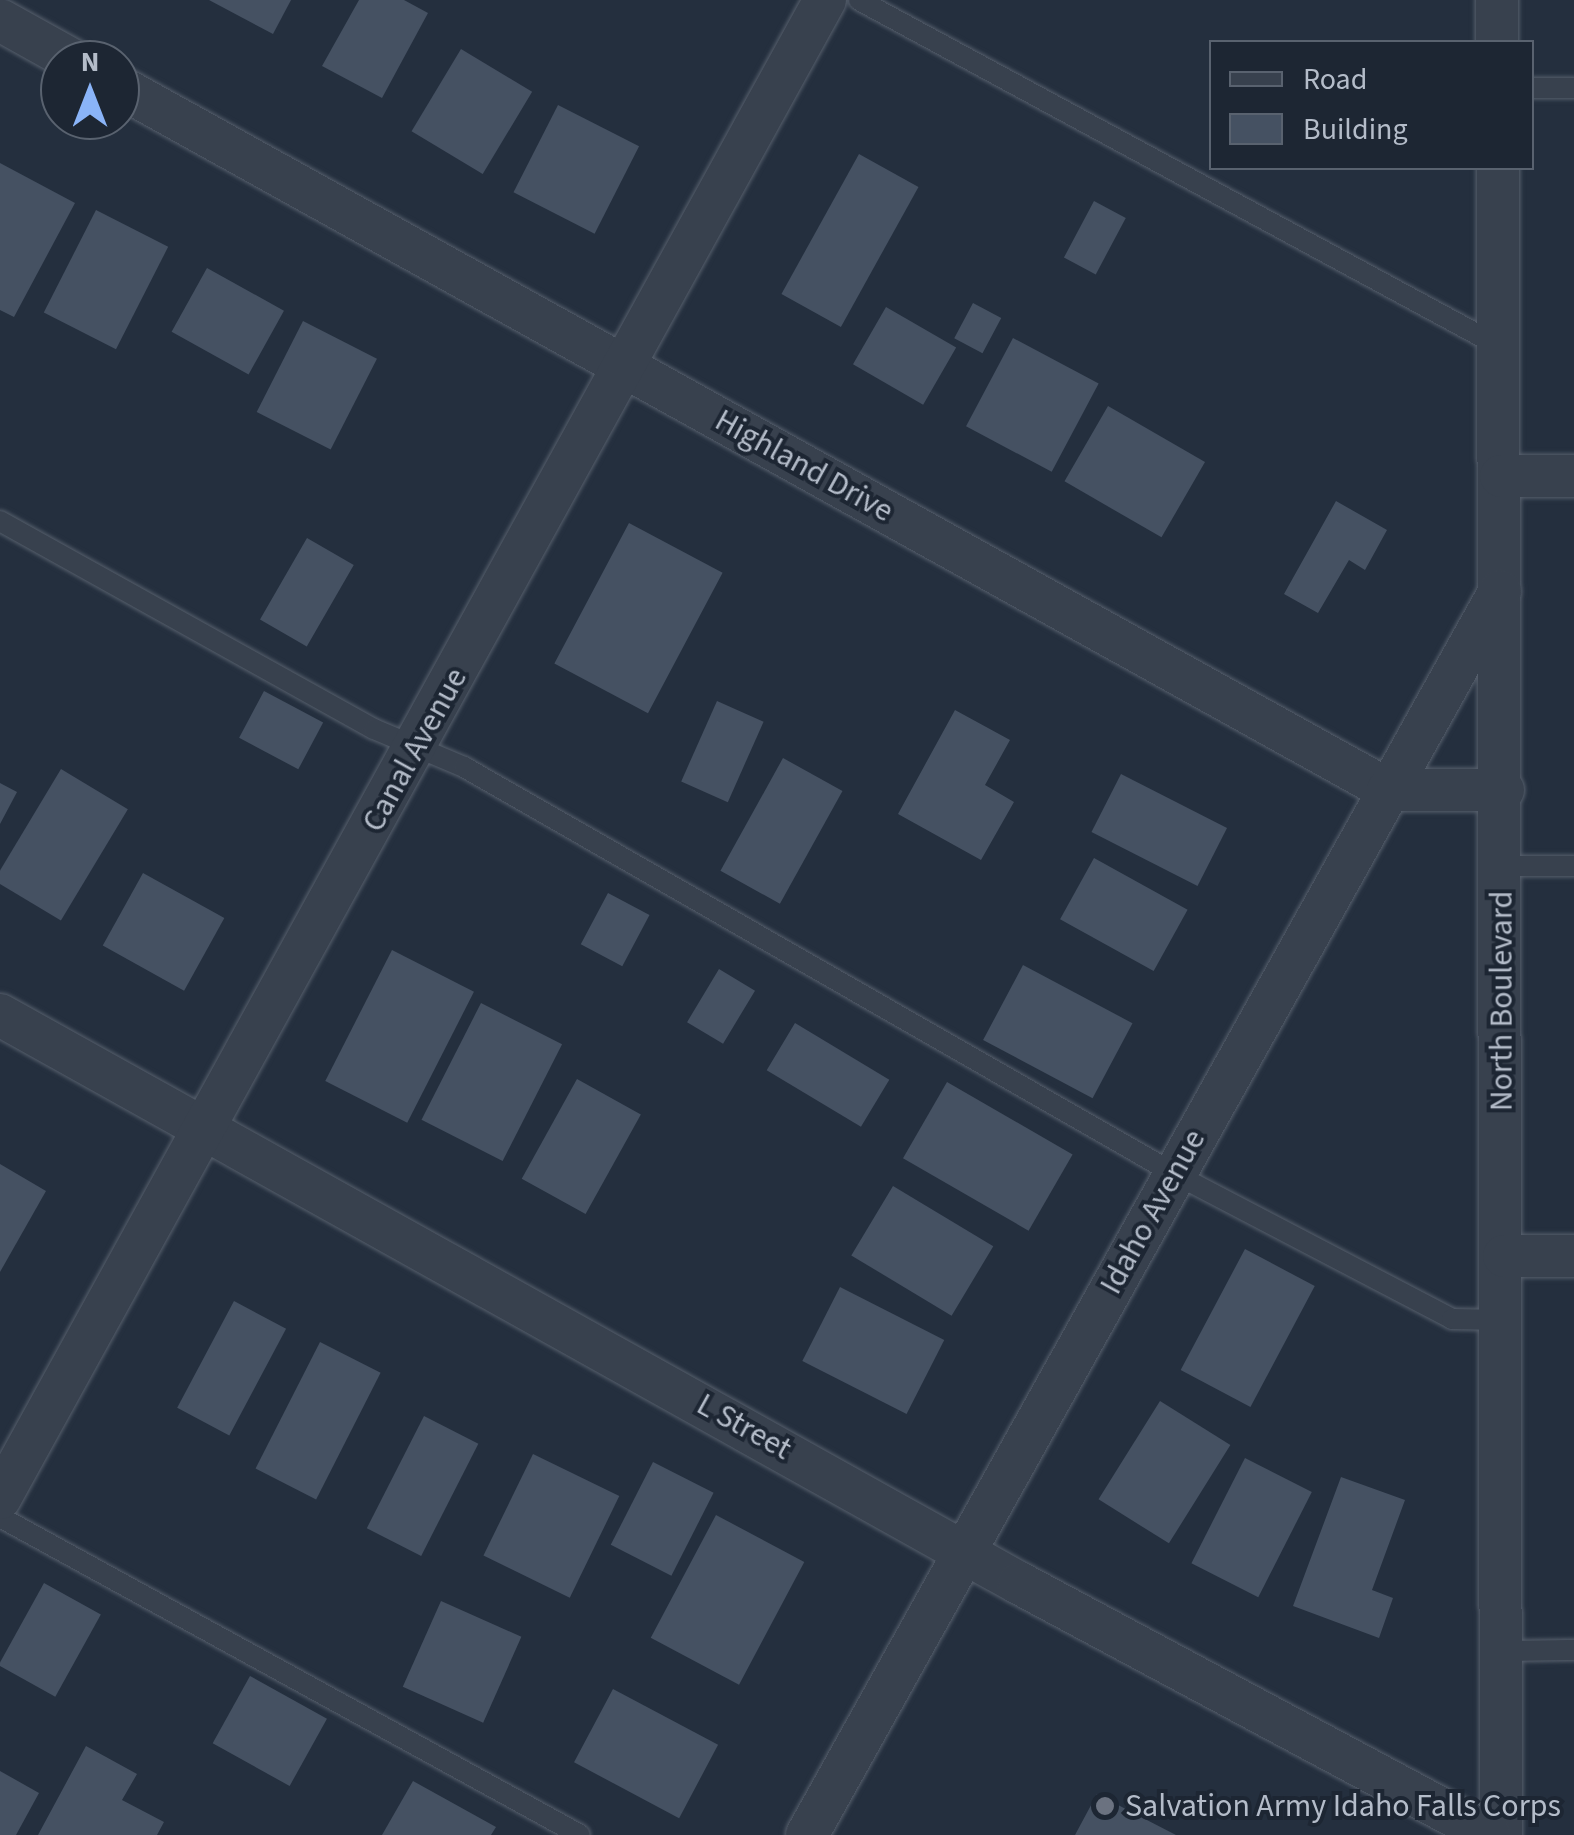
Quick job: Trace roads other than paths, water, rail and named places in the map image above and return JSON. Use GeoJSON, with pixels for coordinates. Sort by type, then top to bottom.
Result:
{"type":"FeatureCollection","features":[{"type":"Feature","properties":{"kind":"street","name":"Canal Avenue"},"geometry":{"type":"LineString","coordinates":[[0,1498],[626,368],[825,0]]}},
{"type":"Feature","properties":{"kind":"street"},"geometry":{"type":"LineString","coordinates":[[1497,0],[1497,40]]}},
{"type":"Feature","properties":{"kind":"street"},"geometry":{"type":"LineString","coordinates":[[0,20],[40,42]]}},
{"type":"Feature","properties":{"kind":"street","name":"Highland Drive"},"geometry":{"type":"LineString","coordinates":[[140,97],[1388,790],[1502,790]]}},
{"type":"Feature","properties":{"kind":"street","name":"North Boulevard"},"geometry":{"type":"LineString","coordinates":[[1498,170],[1504,1256],[1500,1835]]}},
{"type":"Feature","properties":{"kind":"street"},"geometry":{"type":"LineString","coordinates":[[1500,476],[1574,476]]}},
{"type":"Feature","properties":{"kind":"street","name":"Idaho Avenue"},"geometry":{"type":"LineString","coordinates":[[807,1835],[962,1550],[1500,590]]}},
{"type":"Feature","properties":{"kind":"street","name":"L Street"},"geometry":{"type":"LineString","coordinates":[[0,1015],[962,1550],[1490,1835]]}},
{"type":"Feature","properties":{"kind":"street"},"geometry":{"type":"LineString","coordinates":[[1504,1256],[1574,1256]]}},
{"type":"Feature","properties":{"kind":"lane"},"geometry":{"type":"LineString","coordinates":[[859,0],[1499,346]]}},
{"type":"Feature","properties":{"kind":"lane"},"geometry":{"type":"LineString","coordinates":[[1534,88],[1574,88]]}},
{"type":"Feature","properties":{"kind":"lane"},"geometry":{"type":"LineString","coordinates":[[0,521],[416,747],[464,767],[1175,1174],[1452,1319],[1504,1320]]}},
{"type":"Feature","properties":{"kind":"lane"},"geometry":{"type":"LineString","coordinates":[[1501,866],[1574,866]]}},
{"type":"Feature","properties":{"kind":"lane"},"geometry":{"type":"LineString","coordinates":[[0,1517],[580,1835]]}},
{"type":"Feature","properties":{"kind":"lane"},"geometry":{"type":"LineString","coordinates":[[1500,1651],[1574,1650]]}},
{"type":"Feature","properties":{"kind":"place","name":"Salvation Army Idaho Falls Corps"},"geometry":{"type":"Point","coordinates":[1105,1806]}}]}
